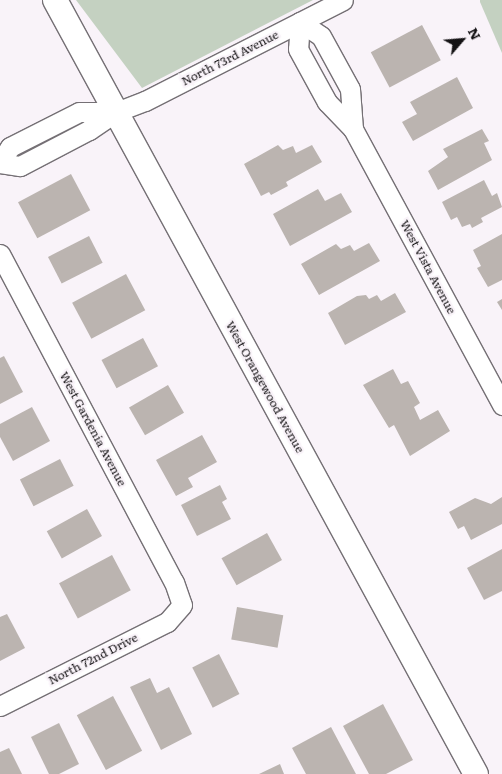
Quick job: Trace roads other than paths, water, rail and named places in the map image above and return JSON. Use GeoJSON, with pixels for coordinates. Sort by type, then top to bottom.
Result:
{"type":"FeatureCollection","features":[{"type":"Feature","properties":{"kind":"street","name":"West Orangewood Avenue"},"geometry":{"type":"LineString","coordinates":[[55,0],[476,774]]}},
{"type":"Feature","properties":{"kind":"street","name":"North 73rd Avenue"},"geometry":{"type":"LineString","coordinates":[[116,112],[79,112],[10,147],[0,163],[20,166],[89,130],[116,112],[144,101],[343,0]]}},
{"type":"Feature","properties":{"kind":"street","name":"West Vista Avenue"},"geometry":{"type":"LineString","coordinates":[[353,129],[350,89],[321,36],[300,22],[298,49],[327,102],[353,129],[502,405]]}},
{"type":"Feature","properties":{"kind":"street","name":"West Gardenia Avenue"},"geometry":{"type":"LineString","coordinates":[[0,254],[174,582],[182,605]]}},
{"type":"Feature","properties":{"kind":"street","name":"North 72nd Drive"},"geometry":{"type":"LineString","coordinates":[[0,706],[167,622],[182,605]]}}]}
